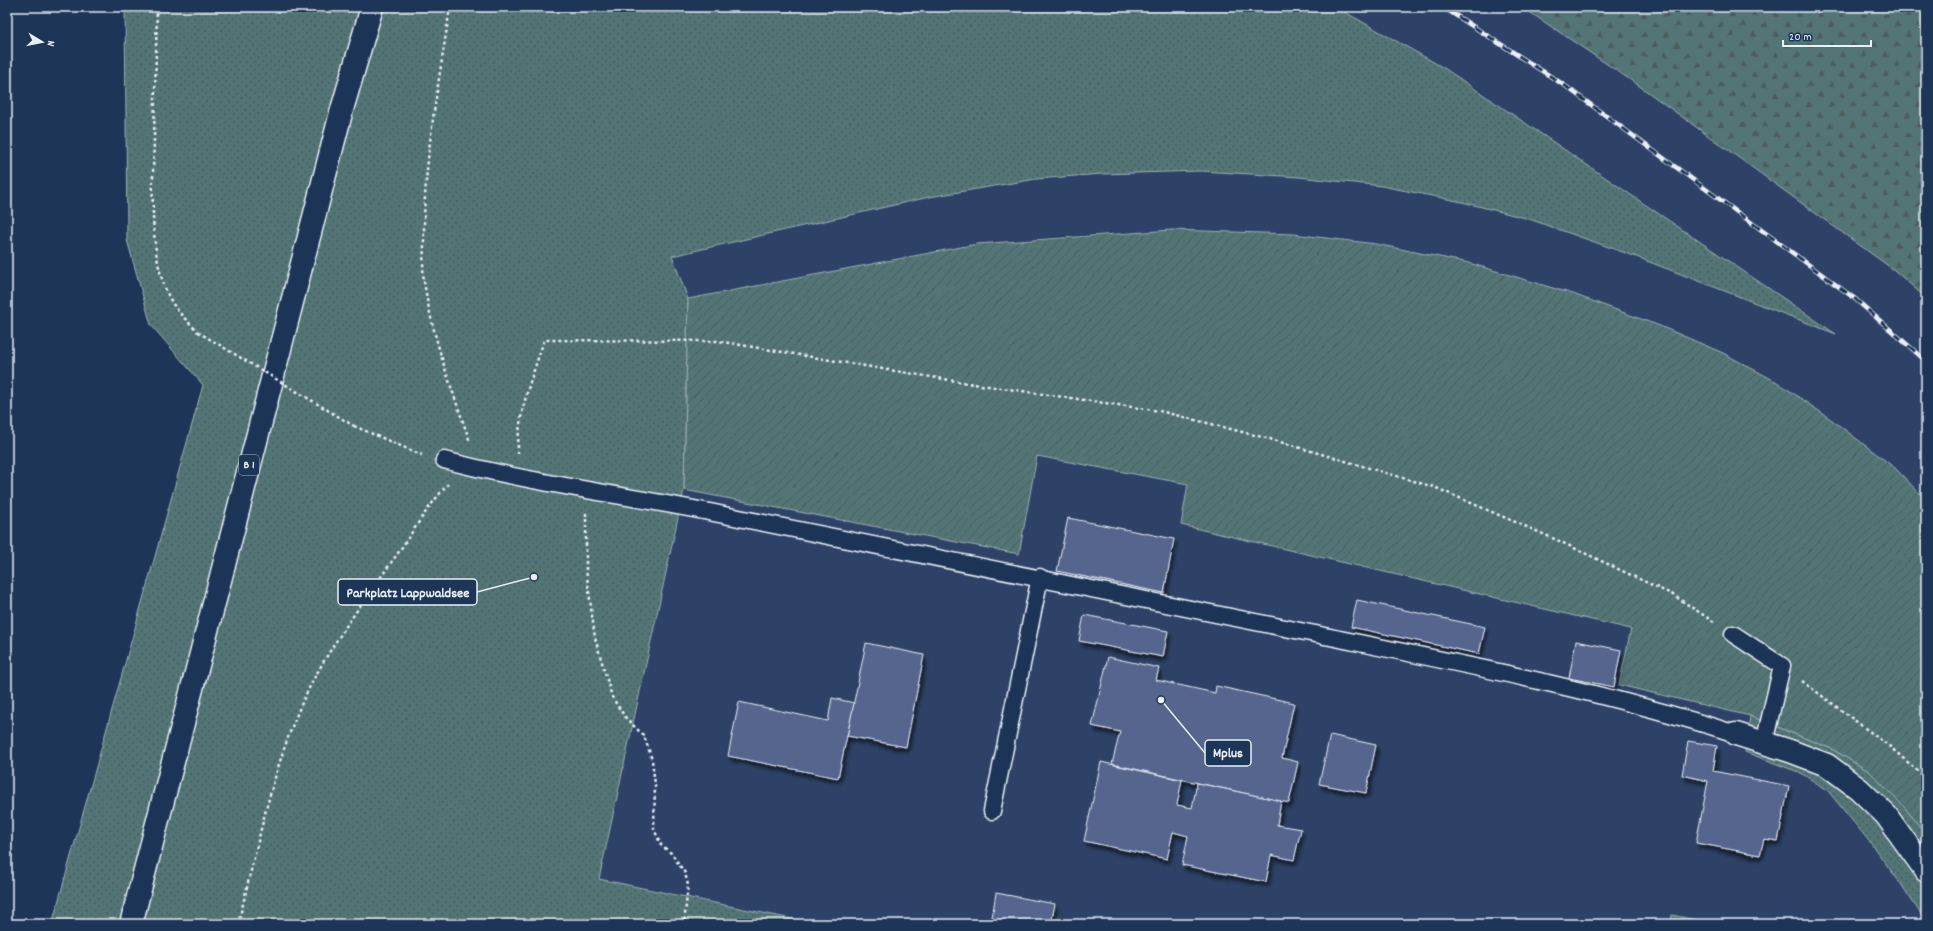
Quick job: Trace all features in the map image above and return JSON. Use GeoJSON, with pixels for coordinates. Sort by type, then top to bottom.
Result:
{"type":"FeatureCollection","features":[{"type":"Feature","properties":{"kind":"main road","name":"B 1"},"geometry":{"type":"LineString","coordinates":[[131,924],[341,113],[372,7]]}},
{"type":"Feature","properties":{"kind":"main road"},"geometry":{"type":"LineString","coordinates":[[1736,734],[1827,766],[1859,789],[1886,815],[1926,871]]}},
{"type":"Feature","properties":{"kind":"lane"},"geometry":{"type":"LineString","coordinates":[[444,460],[518,478],[718,514],[1040,577],[1510,674],[1669,712],[1736,734]]}},
{"type":"Feature","properties":{"kind":"lane"},"geometry":{"type":"LineString","coordinates":[[992,811],[1040,577]]}},
{"type":"Feature","properties":{"kind":"lane"},"geometry":{"type":"LineString","coordinates":[[1733,634],[1782,666],[1764,743]]}},
{"type":"Feature","properties":{"kind":"path"},"geometry":{"type":"LineString","coordinates":[[157,7],[153,194],[156,242],[160,274],[168,295],[178,312],[198,332],[354,426],[423,455],[444,460]]}},
{"type":"Feature","properties":{"kind":"path"},"geometry":{"type":"LineString","coordinates":[[238,924],[268,801],[281,757],[298,712],[311,685],[333,648],[442,490],[464,466],[469,439],[435,335],[424,280],[424,218],[429,152],[450,7]]}},
{"type":"Feature","properties":{"kind":"path"},"geometry":{"type":"LineString","coordinates":[[518,478],[518,431],[523,404],[544,340],[717,341],[967,383],[1167,413],[1270,439],[1434,487],[1557,540],[1672,595],[1733,634]]}},
{"type":"Feature","properties":{"kind":"path"},"geometry":{"type":"LineString","coordinates":[[586,490],[586,569],[595,638],[612,697],[625,717],[644,736],[648,747],[652,760],[655,784],[654,829],[661,845],[671,853],[685,873],[688,885],[684,924]]}},
{"type":"Feature","properties":{"kind":"path"},"geometry":{"type":"LineString","coordinates":[[1782,666],[1889,746],[1926,778]]}},
{"type":"Feature","properties":{"kind":"shaded area"},"geometry":{"type":"Polygon","coordinates":[[[1336,7],[1522,7],[1638,85],[1894,270],[1926,298],[1926,500],[1895,468],[1832,420],[1660,326],[1573,294],[1469,263],[1376,244],[1293,234],[1172,230],[1062,236],[977,244],[688,299],[672,256],[929,197],[1036,179],[1102,174],[1201,171],[1299,177],[1382,186],[1462,202],[1529,219],[1634,256],[1834,332],[1444,68],[1336,7]]]}},
{"type":"Feature","properties":{"kind":"shaded area"},"geometry":{"type":"Polygon","coordinates":[[[1037,456],[1188,484],[1181,525],[1631,629],[1620,685],[1750,716],[1745,752],[1801,773],[1828,791],[1901,884],[1926,924],[1715,924],[1673,915],[1671,924],[816,924],[599,879],[684,490],[1019,553],[1037,456]]]}},
{"type":"Feature","properties":{"kind":"green space"},"geometry":{"type":"Polygon","coordinates":[[[125,7],[1336,7],[1444,68],[1836,334],[1634,256],[1529,219],[1462,202],[1382,186],[1299,177],[1201,171],[1102,174],[1036,179],[929,197],[672,256],[688,299],[684,490],[599,879],[816,924],[52,924],[203,385],[151,325],[127,240],[125,7]]]}},
{"type":"Feature","properties":{"kind":"green space"},"geometry":{"type":"Polygon","coordinates":[[[1522,7],[1925,7],[1926,298],[1894,270],[1638,85],[1522,7]]]}},
{"type":"Feature","properties":{"kind":"green space"},"geometry":{"type":"Polygon","coordinates":[[[1172,230],[1293,234],[1376,244],[1469,263],[1573,294],[1660,326],[1723,353],[1777,382],[1832,420],[1895,468],[1926,500],[1926,834],[1905,808],[1870,772],[1832,749],[1750,716],[1619,685],[1631,629],[1181,525],[1188,484],[1037,456],[1019,554],[684,490],[688,299],[977,244],[1172,230]]]}},
{"type":"Feature","properties":{"kind":"green space"},"geometry":{"type":"Polygon","coordinates":[[[1750,716],[1832,749],[1870,772],[1905,808],[1926,834],[1926,922],[1901,884],[1868,840],[1828,791],[1801,773],[1745,752],[1750,716]]]}},
{"type":"Feature","properties":{"kind":"green space"},"geometry":{"type":"Polygon","coordinates":[[[1672,915],[1715,924],[1671,924],[1672,915]]]}},
{"type":"Feature","properties":{"kind":"building"},"geometry":{"type":"Polygon","coordinates":[[[1068,518],[1174,539],[1164,593],[1057,571],[1068,518]]]}},
{"type":"Feature","properties":{"kind":"building"},"geometry":{"type":"Polygon","coordinates":[[[1357,600],[1485,627],[1479,654],[1351,627],[1357,600]]]}},
{"type":"Feature","properties":{"kind":"building"},"geometry":{"type":"Polygon","coordinates":[[[1084,615],[1168,631],[1163,657],[1079,641],[1084,615]]]}},
{"type":"Feature","properties":{"kind":"building"},"geometry":{"type":"Polygon","coordinates":[[[1576,641],[1621,650],[1614,687],[1569,678],[1576,641]]]}},
{"type":"Feature","properties":{"kind":"building"},"geometry":{"type":"Polygon","coordinates":[[[866,643],[924,655],[906,747],[847,736],[866,643]]]}},
{"type":"Feature","properties":{"kind":"building"},"geometry":{"type":"Polygon","coordinates":[[[1108,657],[1159,668],[1156,680],[1215,693],[1216,686],[1294,703],[1282,758],[1298,762],[1289,803],[1112,764],[1120,732],[1092,726],[1108,657]]]}},
{"type":"Feature","properties":{"kind":"building"},"geometry":{"type":"Polygon","coordinates":[[[832,698],[854,703],[838,778],[728,756],[739,702],[828,721],[832,698]]]}},
{"type":"Feature","properties":{"kind":"building"},"geometry":{"type":"Polygon","coordinates":[[[1330,735],[1376,745],[1366,793],[1319,784],[1330,735]]]}},
{"type":"Feature","properties":{"kind":"building"},"geometry":{"type":"Polygon","coordinates":[[[1688,741],[1717,746],[1713,771],[1789,786],[1778,841],[1764,839],[1760,855],[1696,843],[1708,781],[1682,775],[1688,741]]]}},
{"type":"Feature","properties":{"kind":"building"},"geometry":{"type":"Polygon","coordinates":[[[1101,762],[1182,780],[1177,805],[1192,808],[1197,783],[1281,801],[1277,825],[1301,829],[1294,860],[1271,855],[1266,882],[1182,865],[1188,836],[1173,832],[1167,859],[1084,841],[1101,762]]]}},
{"type":"Feature","properties":{"kind":"building"},"geometry":{"type":"Polygon","coordinates":[[[996,893],[1055,904],[1051,924],[991,924],[996,893]]]}},
{"type":"Feature","properties":{"kind":"railway"},"geometry":{"type":"LineString","coordinates":[[1443,7],[1564,85],[1854,298],[1926,361]]}},
{"type":"Feature","properties":{"kind":"place","name":"Parkplatz Lappwaldsee"},"geometry":{"type":"Point","coordinates":[534,577]}},
{"type":"Feature","properties":{"kind":"place","name":"Mplus"},"geometry":{"type":"Point","coordinates":[1161,700]}}]}
